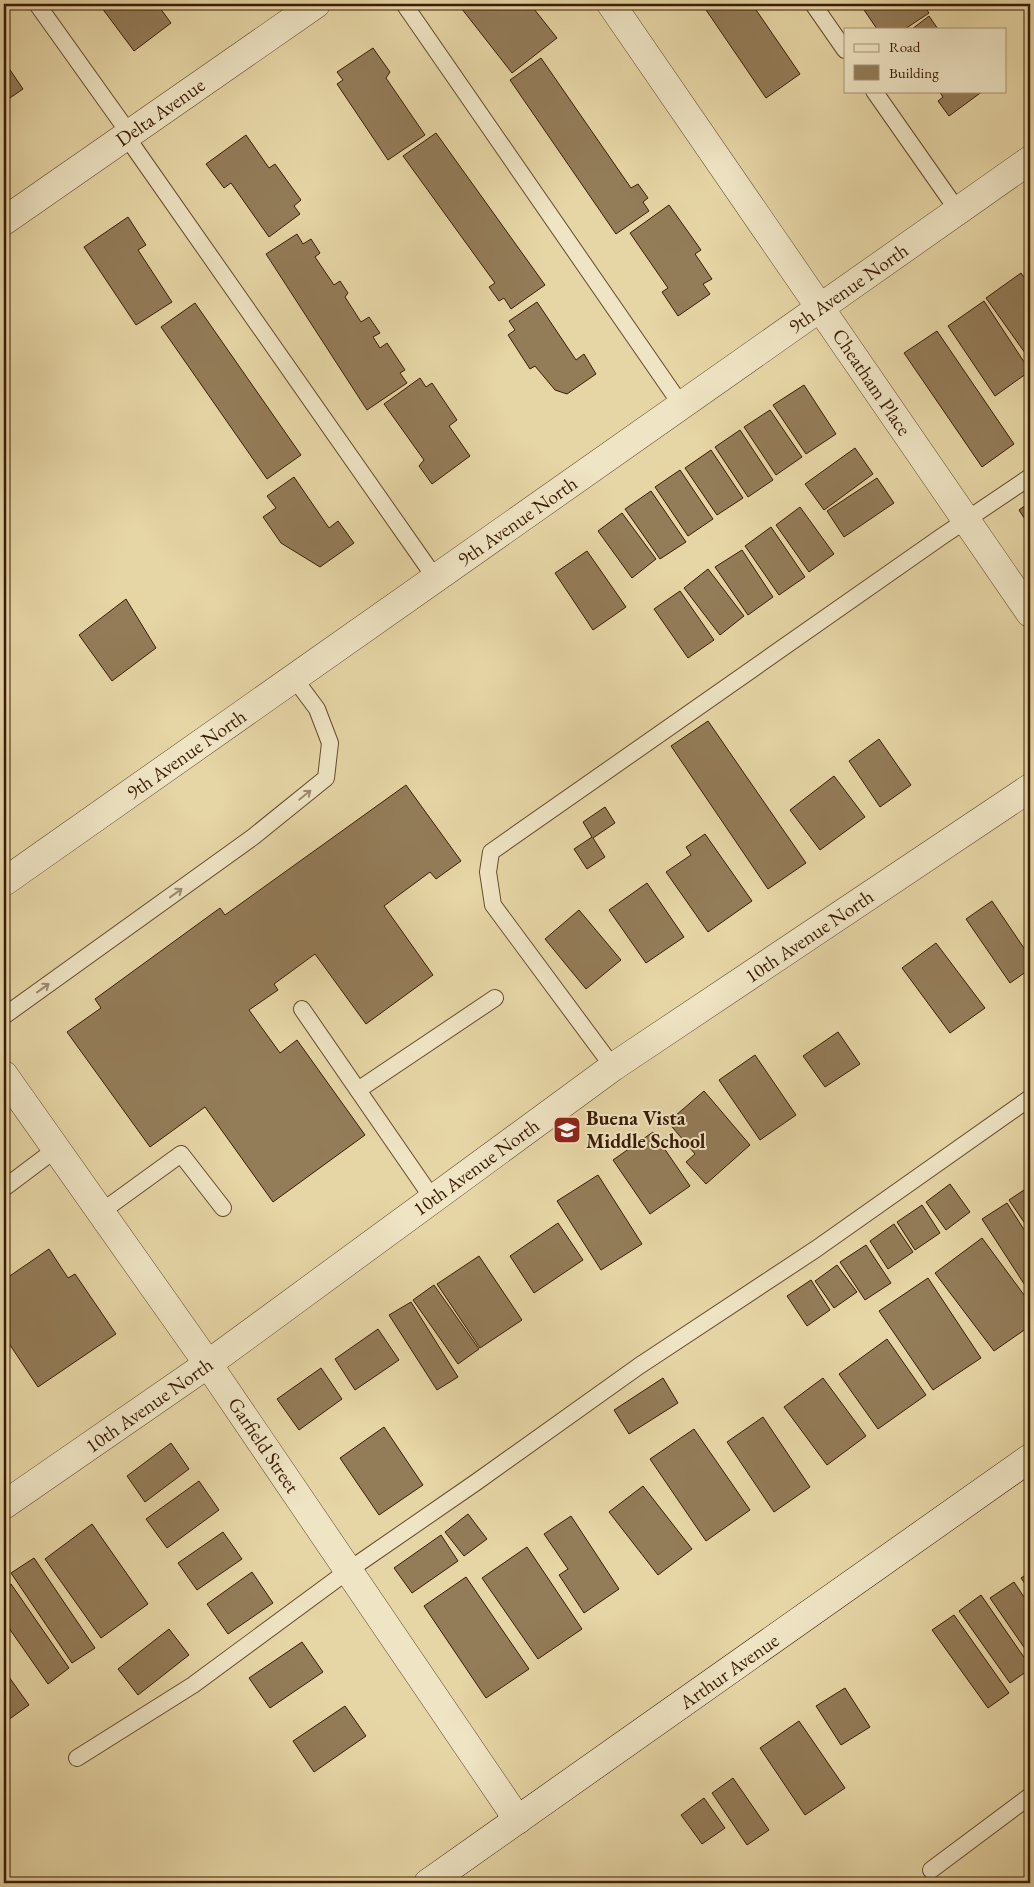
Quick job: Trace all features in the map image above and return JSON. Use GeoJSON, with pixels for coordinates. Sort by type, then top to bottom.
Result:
{"type":"FeatureCollection","features":[{"type":"Feature","properties":{"kind":"street","name":"Delta Avenue"},"geometry":{"type":"LineString","coordinates":[[4,221],[316,4]]}},
{"type":"Feature","properties":{"kind":"street","name":"Cheatham Place"},"geometry":{"type":"LineString","coordinates":[[611,4],[1030,613]]}},
{"type":"Feature","properties":{"kind":"street","name":"9th Avenue North"},"geometry":{"type":"LineString","coordinates":[[4,882],[1030,160]]}},
{"type":"Feature","properties":{"kind":"street","name":"10th Avenue North"},"geometry":{"type":"LineString","coordinates":[[4,1506],[208,1364],[613,1067],[1030,788]]}},
{"type":"Feature","properties":{"kind":"street","name":"Garfield Street"},"geometry":{"type":"LineString","coordinates":[[4,1075],[208,1364],[518,1820]]}},
{"type":"Feature","properties":{"kind":"street","name":"Arthur Avenue"},"geometry":{"type":"LineString","coordinates":[[428,1883],[1030,1458]]}},
{"type":"Feature","properties":{"kind":"lane"},"geometry":{"type":"LineString","coordinates":[[36,4],[436,578]]}},
{"type":"Feature","properties":{"kind":"lane"},"geometry":{"type":"LineString","coordinates":[[404,4],[682,406]]}},
{"type":"Feature","properties":{"kind":"lane"},"geometry":{"type":"LineString","coordinates":[[813,4],[844,49]]}},
{"type":"Feature","properties":{"kind":"lane"},"geometry":{"type":"LineString","coordinates":[[875,92],[958,211]]}},
{"type":"Feature","properties":{"kind":"lane"},"geometry":{"type":"LineString","coordinates":[[613,1067],[493,905],[488,872],[491,852],[965,520],[1030,477]]}},
{"type":"Feature","properties":{"kind":"lane"},"geometry":{"type":"LineString","coordinates":[[4,1016],[253,837],[326,778],[330,743],[318,709],[294,678]]}},
{"type":"Feature","properties":{"kind":"lane"},"geometry":{"type":"LineString","coordinates":[[358,1090],[495,998]]}},
{"type":"Feature","properties":{"kind":"lane"},"geometry":{"type":"LineString","coordinates":[[302,1009],[433,1199]]}},
{"type":"Feature","properties":{"kind":"lane"},"geometry":{"type":"LineString","coordinates":[[77,1758],[193,1685],[349,1570],[639,1366],[816,1249],[1030,1098]]}},
{"type":"Feature","properties":{"kind":"lane"},"geometry":{"type":"LineString","coordinates":[[4,1188],[56,1149]]}},
{"type":"Feature","properties":{"kind":"lane"},"geometry":{"type":"LineString","coordinates":[[100,1212],[181,1154],[223,1208]]}},
{"type":"Feature","properties":{"kind":"lane"},"geometry":{"type":"LineString","coordinates":[[931,1870],[1030,1796]]}},
{"type":"Feature","properties":{"kind":"building"},"geometry":{"type":"Polygon","coordinates":[[[99,4],[157,4],[171,23],[134,51],[99,4]]]}},
{"type":"Feature","properties":{"kind":"building"},"geometry":{"type":"Polygon","coordinates":[[[458,4],[530,4],[557,38],[512,73],[458,4]]]}},
{"type":"Feature","properties":{"kind":"building"},"geometry":{"type":"Polygon","coordinates":[[[702,4],[752,4],[800,74],[766,98],[702,4]]]}},
{"type":"Feature","properties":{"kind":"building"},"geometry":{"type":"Polygon","coordinates":[[[860,4],[923,4],[929,13],[906,28],[876,28],[860,4]]]}},
{"type":"Feature","properties":{"kind":"building"},"geometry":{"type":"Polygon","coordinates":[[[929,16],[937,28],[913,28],[929,16]]]}},
{"type":"Feature","properties":{"kind":"building"},"geometry":{"type":"Polygon","coordinates":[[[373,48],[390,72],[386,78],[425,135],[388,160],[337,84],[343,80],[337,72],[373,48]]]}},
{"type":"Feature","properties":{"kind":"building"},"geometry":{"type":"Polygon","coordinates":[[[541,58],[631,188],[638,184],[648,198],[643,202],[649,211],[616,234],[510,80],[541,58]]]}},
{"type":"Feature","properties":{"kind":"building"},"geometry":{"type":"Polygon","coordinates":[[[4,61],[23,89],[4,102],[4,61]]]}},
{"type":"Feature","properties":{"kind":"building"},"geometry":{"type":"Polygon","coordinates":[[[940,92],[982,92],[949,116],[938,101],[943,97],[940,92]]]}},
{"type":"Feature","properties":{"kind":"building"},"geometry":{"type":"Polygon","coordinates":[[[436,133],[545,285],[511,309],[504,298],[499,301],[489,287],[495,283],[403,156],[436,133]]]}},
{"type":"Feature","properties":{"kind":"building"},"geometry":{"type":"Polygon","coordinates":[[[246,135],[269,168],[275,164],[301,200],[294,206],[300,214],[269,237],[231,183],[224,188],[206,164],[246,135]]]}},
{"type":"Feature","properties":{"kind":"building"},"geometry":{"type":"Polygon","coordinates":[[[669,205],[701,250],[695,254],[712,279],[703,284],[710,294],[678,316],[662,292],[668,288],[630,233],[669,205]]]}},
{"type":"Feature","properties":{"kind":"building"},"geometry":{"type":"Polygon","coordinates":[[[128,217],[146,245],[138,250],[172,302],[136,325],[84,247],[128,217]]]}},
{"type":"Feature","properties":{"kind":"building"},"geometry":{"type":"Polygon","coordinates":[[[297,234],[303,244],[311,239],[320,253],[315,257],[334,285],[340,281],[348,293],[345,297],[361,322],[369,317],[380,333],[373,337],[380,348],[387,343],[405,370],[400,373],[407,383],[367,410],[266,254],[297,234]]]}},
{"type":"Feature","properties":{"kind":"building"},"geometry":{"type":"Polygon","coordinates":[[[1021,273],[1030,286],[1030,360],[986,298],[1021,273]]]}},
{"type":"Feature","properties":{"kind":"building"},"geometry":{"type":"Polygon","coordinates":[[[984,301],[1030,371],[995,396],[948,326],[984,301]]]}},
{"type":"Feature","properties":{"kind":"building"},"geometry":{"type":"Polygon","coordinates":[[[537,302],[576,360],[584,354],[596,374],[567,394],[555,390],[535,366],[530,369],[508,335],[515,330],[509,321],[537,302]]]}},
{"type":"Feature","properties":{"kind":"building"},"geometry":{"type":"Polygon","coordinates":[[[195,303],[301,455],[267,479],[161,327],[195,303]]]}},
{"type":"Feature","properties":{"kind":"building"},"geometry":{"type":"Polygon","coordinates":[[[937,331],[1014,444],[982,467],[904,353],[937,331]]]}},
{"type":"Feature","properties":{"kind":"building"},"geometry":{"type":"Polygon","coordinates":[[[420,378],[426,387],[432,383],[457,420],[449,426],[470,456],[432,484],[419,466],[424,460],[384,404],[420,378]]]}},
{"type":"Feature","properties":{"kind":"building"},"geometry":{"type":"Polygon","coordinates":[[[804,385],[836,434],[806,454],[773,405],[804,385]]]}},
{"type":"Feature","properties":{"kind":"building"},"geometry":{"type":"Polygon","coordinates":[[[770,410],[802,457],[776,475],[744,427],[770,410]]]}},
{"type":"Feature","properties":{"kind":"building"},"geometry":{"type":"Polygon","coordinates":[[[740,430],[773,480],[748,497],[715,447],[740,430]]]}},
{"type":"Feature","properties":{"kind":"building"},"geometry":{"type":"Polygon","coordinates":[[[855,448],[873,474],[824,510],[805,484],[855,448]]]}},
{"type":"Feature","properties":{"kind":"building"},"geometry":{"type":"Polygon","coordinates":[[[711,450],[743,498],[717,515],[685,468],[711,450]]]}},
{"type":"Feature","properties":{"kind":"building"},"geometry":{"type":"Polygon","coordinates":[[[680,470],[713,519],[688,536],[655,487],[680,470]]]}},
{"type":"Feature","properties":{"kind":"building"},"geometry":{"type":"Polygon","coordinates":[[[294,477],[329,528],[338,521],[354,543],[320,567],[281,543],[263,517],[276,508],[267,496],[294,477]]]}},
{"type":"Feature","properties":{"kind":"building"},"geometry":{"type":"Polygon","coordinates":[[[877,478],[894,503],[844,537],[827,511],[877,478]]]}},
{"type":"Feature","properties":{"kind":"building"},"geometry":{"type":"Polygon","coordinates":[[[651,491],[686,542],[660,559],[625,509],[651,491]]]}},
{"type":"Feature","properties":{"kind":"building"},"geometry":{"type":"Polygon","coordinates":[[[1030,502],[1030,527],[1019,510],[1030,502]]]}},
{"type":"Feature","properties":{"kind":"building"},"geometry":{"type":"Polygon","coordinates":[[[800,507],[834,554],[809,572],[776,525],[800,507]]]}},
{"type":"Feature","properties":{"kind":"building"},"geometry":{"type":"Polygon","coordinates":[[[622,513],[656,559],[632,578],[598,531],[622,513]]]}},
{"type":"Feature","properties":{"kind":"building"},"geometry":{"type":"Polygon","coordinates":[[[771,527],[805,577],[779,595],[745,546],[771,527]]]}},
{"type":"Feature","properties":{"kind":"building"},"geometry":{"type":"Polygon","coordinates":[[[742,550],[773,597],[748,615],[715,567],[742,550]]]}},
{"type":"Feature","properties":{"kind":"building"},"geometry":{"type":"Polygon","coordinates":[[[587,551],[626,607],[593,630],[555,573],[587,551]]]}},
{"type":"Feature","properties":{"kind":"building"},"geometry":{"type":"Polygon","coordinates":[[[708,569],[744,616],[720,635],[684,588],[708,569]]]}},
{"type":"Feature","properties":{"kind":"building"},"geometry":{"type":"Polygon","coordinates":[[[680,591],[714,640],[688,658],[654,609],[680,591]]]}},
{"type":"Feature","properties":{"kind":"building"},"geometry":{"type":"Polygon","coordinates":[[[126,599],[156,648],[112,681],[79,635],[126,599]]]}},
{"type":"Feature","properties":{"kind":"building"},"geometry":{"type":"Polygon","coordinates":[[[708,721],[806,863],[768,889],[671,746],[708,721]]]}},
{"type":"Feature","properties":{"kind":"building"},"geometry":{"type":"Polygon","coordinates":[[[879,739],[911,785],[880,807],[849,761],[879,739]]]}},
{"type":"Feature","properties":{"kind":"building"},"geometry":{"type":"Polygon","coordinates":[[[834,776],[865,817],[820,850],[790,810],[834,776]]]}},
{"type":"Feature","properties":{"kind":"building"},"geometry":{"type":"Polygon","coordinates":[[[406,785],[461,861],[436,879],[430,872],[384,906],[433,975],[366,1024],[315,954],[274,984],[278,990],[249,1010],[280,1053],[297,1040],[365,1135],[273,1202],[205,1107],[150,1147],[67,1032],[101,1008],[95,999],[220,908],[225,915],[406,785]]]}},
{"type":"Feature","properties":{"kind":"building"},"geometry":{"type":"Polygon","coordinates":[[[605,807],[615,823],[593,838],[605,857],[587,869],[574,849],[592,837],[583,822],[605,807]]]}},
{"type":"Feature","properties":{"kind":"building"},"geometry":{"type":"Polygon","coordinates":[[[705,834],[752,901],[708,932],[666,872],[691,855],[686,847],[705,834]]]}},
{"type":"Feature","properties":{"kind":"building"},"geometry":{"type":"Polygon","coordinates":[[[647,883],[684,937],[646,963],[609,910],[647,883]]]}},
{"type":"Feature","properties":{"kind":"building"},"geometry":{"type":"Polygon","coordinates":[[[992,901],[1030,957],[1030,969],[1010,983],[966,919],[992,901]]]}},
{"type":"Feature","properties":{"kind":"building"},"geometry":{"type":"Polygon","coordinates":[[[579,910],[621,960],[586,989],[545,939],[579,910]]]}},
{"type":"Feature","properties":{"kind":"building"},"geometry":{"type":"Polygon","coordinates":[[[936,943],[985,1008],[950,1033],[902,968],[936,943]]]}},
{"type":"Feature","properties":{"kind":"building"},"geometry":{"type":"Polygon","coordinates":[[[838,1032],[860,1064],[825,1087],[803,1056],[838,1032]]]}},
{"type":"Feature","properties":{"kind":"building"},"geometry":{"type":"Polygon","coordinates":[[[755,1055],[796,1115],[760,1140],[719,1080],[755,1055]]]}},
{"type":"Feature","properties":{"kind":"building"},"geometry":{"type":"Polygon","coordinates":[[[704,1091],[750,1145],[706,1184],[686,1162],[695,1154],[668,1122],[704,1091]]]}},
{"type":"Feature","properties":{"kind":"building"},"geometry":{"type":"Polygon","coordinates":[[[653,1132],[690,1186],[650,1214],[613,1160],[653,1132]]]}},
{"type":"Feature","properties":{"kind":"building"},"geometry":{"type":"Polygon","coordinates":[[[598,1175],[642,1244],[601,1270],[557,1201],[598,1175]]]}},
{"type":"Feature","properties":{"kind":"building"},"geometry":{"type":"Polygon","coordinates":[[[950,1184],[970,1212],[946,1230],[926,1202],[950,1184]]]}},
{"type":"Feature","properties":{"kind":"building"},"geometry":{"type":"Polygon","coordinates":[[[1030,1186],[1030,1231],[1009,1200],[1030,1186]]]}},
{"type":"Feature","properties":{"kind":"building"},"geometry":{"type":"Polygon","coordinates":[[[1007,1203],[1030,1239],[1030,1293],[982,1219],[1007,1203]]]}},
{"type":"Feature","properties":{"kind":"building"},"geometry":{"type":"Polygon","coordinates":[[[922,1205],[940,1233],[915,1250],[897,1222],[922,1205]]]}},
{"type":"Feature","properties":{"kind":"building"},"geometry":{"type":"Polygon","coordinates":[[[558,1223],[583,1260],[534,1293],[510,1256],[558,1223]]]}},
{"type":"Feature","properties":{"kind":"building"},"geometry":{"type":"Polygon","coordinates":[[[894,1224],[913,1252],[888,1269],[870,1241],[894,1224]]]}},
{"type":"Feature","properties":{"kind":"building"},"geometry":{"type":"Polygon","coordinates":[[[982,1238],[1030,1303],[1030,1326],[994,1351],[935,1273],[982,1238]]]}},
{"type":"Feature","properties":{"kind":"building"},"geometry":{"type":"Polygon","coordinates":[[[866,1245],[891,1283],[865,1300],[840,1262],[866,1245]]]}},
{"type":"Feature","properties":{"kind":"building"},"geometry":{"type":"Polygon","coordinates":[[[49,1249],[68,1278],[75,1274],[116,1334],[38,1387],[4,1336],[4,1280],[49,1249]]]}},
{"type":"Feature","properties":{"kind":"building"},"geometry":{"type":"Polygon","coordinates":[[[479,1256],[522,1320],[480,1348],[437,1284],[479,1256]]]}},
{"type":"Feature","properties":{"kind":"building"},"geometry":{"type":"Polygon","coordinates":[[[837,1265],[857,1292],[834,1308],[815,1281],[837,1265]]]}},
{"type":"Feature","properties":{"kind":"building"},"geometry":{"type":"Polygon","coordinates":[[[928,1278],[981,1358],[933,1390],[879,1311],[928,1278]]]}},
{"type":"Feature","properties":{"kind":"building"},"geometry":{"type":"Polygon","coordinates":[[[811,1280],[830,1310],[807,1326],[787,1296],[811,1280]]]}},
{"type":"Feature","properties":{"kind":"building"},"geometry":{"type":"Polygon","coordinates":[[[434,1285],[479,1349],[458,1364],[413,1300],[434,1285]]]}},
{"type":"Feature","properties":{"kind":"building"},"geometry":{"type":"Polygon","coordinates":[[[411,1302],[458,1377],[437,1390],[389,1315],[411,1302]]]}},
{"type":"Feature","properties":{"kind":"building"},"geometry":{"type":"Polygon","coordinates":[[[378,1329],[399,1360],[355,1390],[335,1359],[378,1329]]]}},
{"type":"Feature","properties":{"kind":"building"},"geometry":{"type":"Polygon","coordinates":[[[887,1339],[926,1395],[878,1429],[839,1374],[887,1339]]]}},
{"type":"Feature","properties":{"kind":"building"},"geometry":{"type":"Polygon","coordinates":[[[321,1368],[342,1399],[299,1430],[277,1399],[321,1368]]]}},
{"type":"Feature","properties":{"kind":"building"},"geometry":{"type":"Polygon","coordinates":[[[663,1378],[678,1403],[629,1434],[614,1410],[663,1378]]]}},
{"type":"Feature","properties":{"kind":"building"},"geometry":{"type":"Polygon","coordinates":[[[823,1378],[866,1436],[827,1465],[784,1407],[823,1378]]]}},
{"type":"Feature","properties":{"kind":"building"},"geometry":{"type":"Polygon","coordinates":[[[763,1417],[810,1487],[774,1512],[727,1442],[763,1417]]]}},
{"type":"Feature","properties":{"kind":"building"},"geometry":{"type":"Polygon","coordinates":[[[384,1427],[423,1485],[379,1515],[340,1458],[384,1427]]]}},
{"type":"Feature","properties":{"kind":"building"},"geometry":{"type":"Polygon","coordinates":[[[694,1429],[750,1510],[706,1541],[650,1459],[694,1429]]]}},
{"type":"Feature","properties":{"kind":"building"},"geometry":{"type":"Polygon","coordinates":[[[171,1443],[189,1469],[145,1502],[127,1476],[171,1443]]]}},
{"type":"Feature","properties":{"kind":"building"},"geometry":{"type":"Polygon","coordinates":[[[199,1481],[219,1510],[167,1548],[146,1519],[199,1481]]]}},
{"type":"Feature","properties":{"kind":"building"},"geometry":{"type":"Polygon","coordinates":[[[643,1486],[692,1549],[658,1575],[609,1512],[643,1486]]]}},
{"type":"Feature","properties":{"kind":"building"},"geometry":{"type":"Polygon","coordinates":[[[468,1514],[487,1539],[464,1556],[445,1532],[468,1514]]]}},
{"type":"Feature","properties":{"kind":"building"},"geometry":{"type":"Polygon","coordinates":[[[571,1516],[619,1589],[584,1613],[559,1575],[568,1569],[544,1534],[571,1516]]]}},
{"type":"Feature","properties":{"kind":"building"},"geometry":{"type":"Polygon","coordinates":[[[92,1524],[148,1604],[101,1638],[45,1559],[92,1524]]]}},
{"type":"Feature","properties":{"kind":"building"},"geometry":{"type":"Polygon","coordinates":[[[223,1532],[242,1559],[197,1590],[178,1563],[223,1532]]]}},
{"type":"Feature","properties":{"kind":"building"},"geometry":{"type":"Polygon","coordinates":[[[441,1535],[458,1561],[412,1593],[394,1568],[441,1535]]]}},
{"type":"Feature","properties":{"kind":"building"},"geometry":{"type":"Polygon","coordinates":[[[527,1547],[582,1629],[538,1659],[482,1578],[527,1547]]]}},
{"type":"Feature","properties":{"kind":"building"},"geometry":{"type":"Polygon","coordinates":[[[34,1558],[95,1648],[72,1663],[11,1573],[34,1558]]]}},
{"type":"Feature","properties":{"kind":"building"},"geometry":{"type":"Polygon","coordinates":[[[252,1572],[273,1603],[228,1634],[207,1604],[252,1572]]]}},
{"type":"Feature","properties":{"kind":"building"},"geometry":{"type":"Polygon","coordinates":[[[1030,1572],[1030,1591],[1021,1578],[1030,1572]]]}},
{"type":"Feature","properties":{"kind":"building"},"geometry":{"type":"Polygon","coordinates":[[[466,1577],[529,1669],[486,1698],[424,1606],[466,1577]]]}},
{"type":"Feature","properties":{"kind":"building"},"geometry":{"type":"Polygon","coordinates":[[[1014,1582],[1030,1606],[1030,1656],[990,1598],[1014,1582]]]}},
{"type":"Feature","properties":{"kind":"building"},"geometry":{"type":"Polygon","coordinates":[[[11,1584],[69,1668],[48,1684],[4,1621],[4,1588],[11,1584]]]}},
{"type":"Feature","properties":{"kind":"building"},"geometry":{"type":"Polygon","coordinates":[[[981,1595],[1030,1666],[1030,1669],[1010,1683],[959,1611],[981,1595]]]}},
{"type":"Feature","properties":{"kind":"building"},"geometry":{"type":"Polygon","coordinates":[[[954,1615],[1009,1693],[988,1708],[932,1630],[954,1615]]]}},
{"type":"Feature","properties":{"kind":"building"},"geometry":{"type":"Polygon","coordinates":[[[169,1629],[189,1655],[138,1695],[118,1669],[169,1629]]]}},
{"type":"Feature","properties":{"kind":"building"},"geometry":{"type":"Polygon","coordinates":[[[302,1642],[323,1672],[270,1708],[249,1678],[302,1642]]]}},
{"type":"Feature","properties":{"kind":"building"},"geometry":{"type":"Polygon","coordinates":[[[4,1670],[29,1705],[4,1723],[4,1670]]]}},
{"type":"Feature","properties":{"kind":"building"},"geometry":{"type":"Polygon","coordinates":[[[845,1688],[870,1727],[841,1745],[816,1706],[845,1688]]]}},
{"type":"Feature","properties":{"kind":"building"},"geometry":{"type":"Polygon","coordinates":[[[345,1706],[366,1736],[314,1772],[293,1741],[345,1706]]]}},
{"type":"Feature","properties":{"kind":"building"},"geometry":{"type":"Polygon","coordinates":[[[799,1721],[845,1788],[805,1815],[760,1748],[799,1721]]]}},
{"type":"Feature","properties":{"kind":"building"},"geometry":{"type":"Polygon","coordinates":[[[733,1778],[769,1830],[747,1845],[712,1793],[733,1778]]]}},
{"type":"Feature","properties":{"kind":"building"},"geometry":{"type":"Polygon","coordinates":[[[704,1798],[725,1828],[702,1844],[681,1815],[704,1798]]]}},
{"type":"Feature","properties":{"kind":"place","name":"Buena Vista Middle School"},"geometry":{"type":"Point","coordinates":[567,1130]}}]}
